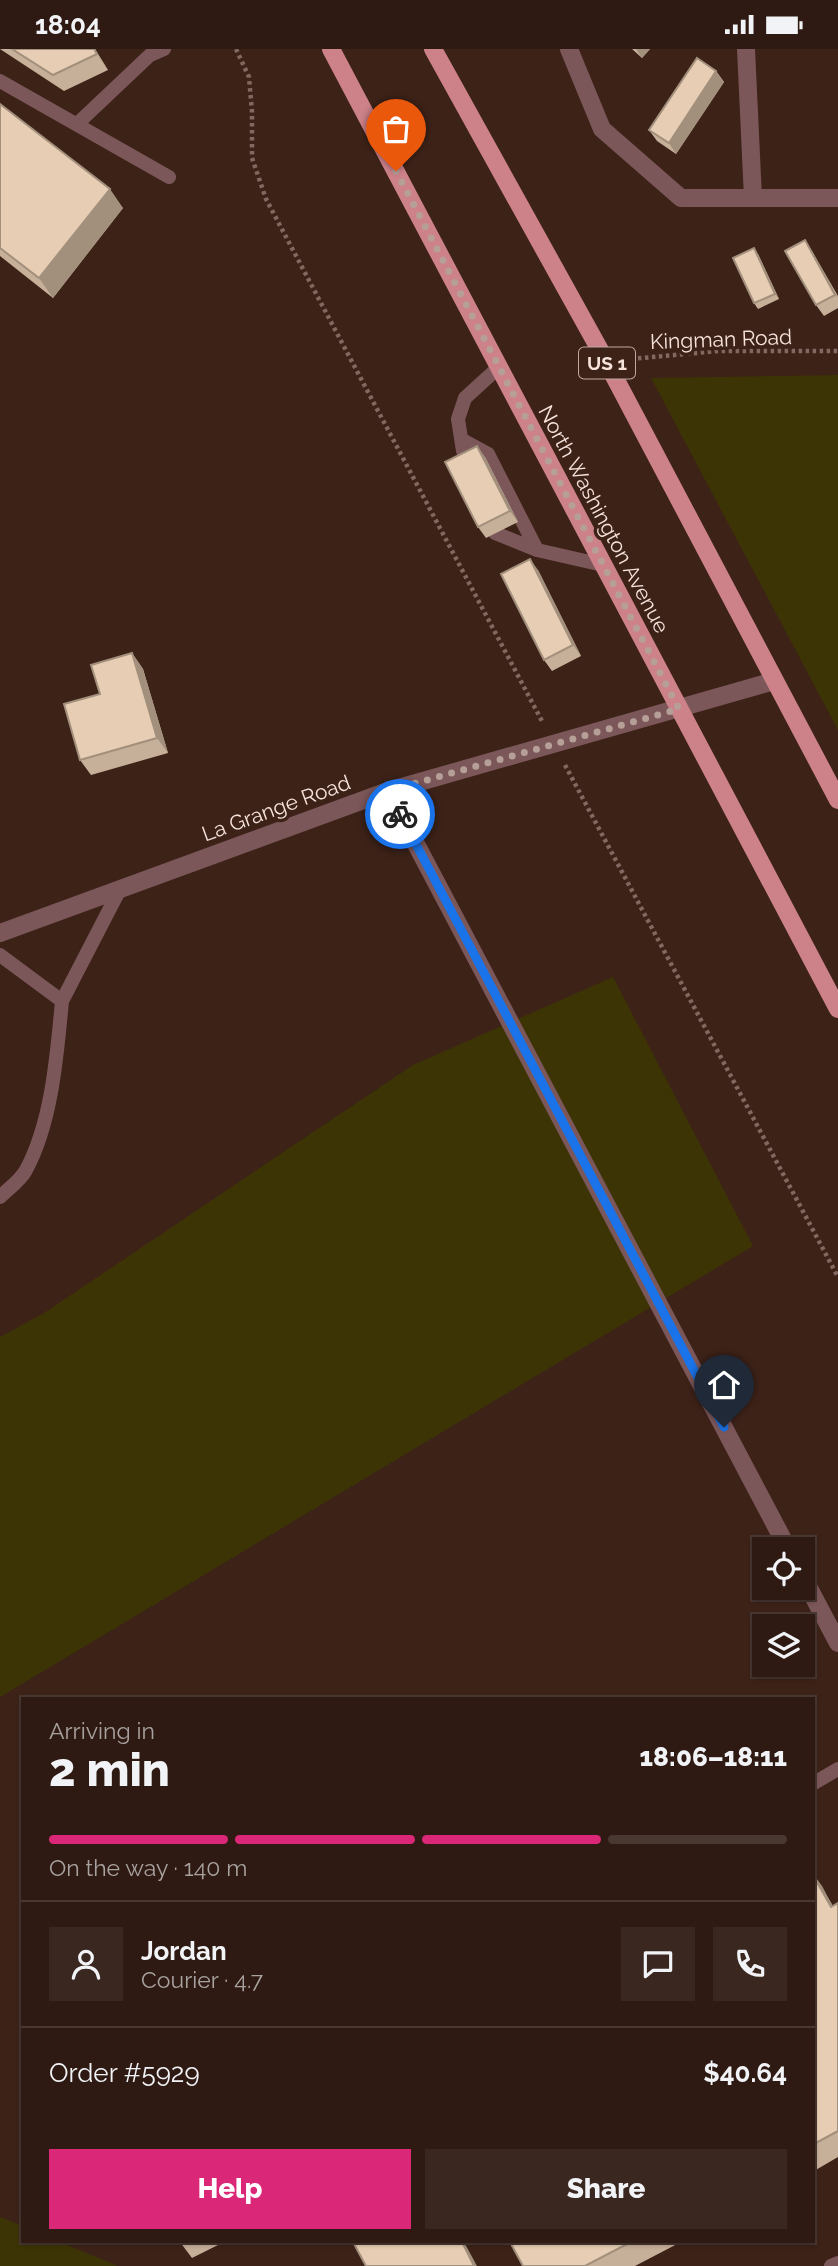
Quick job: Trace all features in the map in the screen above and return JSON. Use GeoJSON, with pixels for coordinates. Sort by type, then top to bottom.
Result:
{"type":"FeatureCollection","features":[{"type":"Feature","properties":{"kind":"main road","name":"North Washington Avenue"},"geometry":{"type":"LineString","coordinates":[[331,49],[838,1009]]}},
{"type":"Feature","properties":{"kind":"main road","name":"US 1"},"geometry":{"type":"LineString","coordinates":[[433,49],[606,361],[838,800]]}},
{"type":"Feature","properties":{"kind":"street"},"geometry":{"type":"LineString","coordinates":[[569,49],[602,128],[681,198],[838,198]]}},
{"type":"Feature","properties":{"kind":"street"},"geometry":{"type":"LineString","coordinates":[[746,49],[753,198]]}},
{"type":"Feature","properties":{"kind":"street","name":"La Grange Road"},"geometry":{"type":"LineString","coordinates":[[0,933],[388,791],[774,681]]}},
{"type":"Feature","properties":{"kind":"street"},"geometry":{"type":"LineString","coordinates":[[388,791],[782,1537]]}},
{"type":"Feature","properties":{"kind":"street"},"geometry":{"type":"LineString","coordinates":[[815,1600],[838,1643]]}},
{"type":"Feature","properties":{"kind":"lane"},"geometry":{"type":"LineString","coordinates":[[76,124],[150,55],[164,49]]}},
{"type":"Feature","properties":{"kind":"lane"},"geometry":{"type":"LineString","coordinates":[[0,81],[169,177]]}},
{"type":"Feature","properties":{"kind":"lane"},"geometry":{"type":"LineString","coordinates":[[463,468],[464,441],[458,419],[465,398],[499,367]]}},
{"type":"Feature","properties":{"kind":"lane"},"geometry":{"type":"LineString","coordinates":[[464,441],[488,454],[537,551]]}},
{"type":"Feature","properties":{"kind":"lane"},"geometry":{"type":"LineString","coordinates":[[495,533],[537,551],[603,565]]}},
{"type":"Feature","properties":{"kind":"lane"},"geometry":{"type":"LineString","coordinates":[[0,1197],[26,1172],[42,1131],[57,1057],[62,1001],[120,889]]}},
{"type":"Feature","properties":{"kind":"lane"},"geometry":{"type":"LineString","coordinates":[[0,955],[62,1001]]}},
{"type":"Feature","properties":{"kind":"lane"},"geometry":{"type":"LineString","coordinates":[[815,1782],[838,1769]]}},
{"type":"Feature","properties":{"kind":"lane"},"geometry":{"type":"LineString","coordinates":[[831,2266],[838,2263]]}},
{"type":"Feature","properties":{"kind":"path"},"geometry":{"type":"LineString","coordinates":[[236,49],[249,77],[252,158],[266,199],[838,1277]]}},
{"type":"Feature","properties":{"kind":"path","name":"Kingman Road"},"geometry":{"type":"LineString","coordinates":[[606,361],[718,351],[838,351]]}},
{"type":"Feature","properties":{"kind":"shaded area"},"geometry":{"type":"Polygon","coordinates":[[[838,375],[838,730],[651,378],[838,375]]]}},
{"type":"Feature","properties":{"kind":"shaded area"},"geometry":{"type":"Polygon","coordinates":[[[613,977],[753,1246],[0,1697],[0,1337],[44,1313],[413,1065],[613,977]]]}},
{"type":"Feature","properties":{"kind":"shaded area"},"geometry":{"type":"Polygon","coordinates":[[[0,2217],[21,2225],[21,2243],[62,2243],[118,2266],[0,2266],[0,2217]]]}},
{"type":"Feature","properties":{"kind":"building"},"geometry":{"type":"Polygon","coordinates":[[[12,49],[94,49],[97,54],[53,75],[12,49]]]}},
{"type":"Feature","properties":{"kind":"building"},"geometry":{"type":"Polygon","coordinates":[[[697,58],[716,71],[669,143],[649,130],[697,58]]]}},
{"type":"Feature","properties":{"kind":"building"},"geometry":{"type":"Polygon","coordinates":[[[0,104],[110,189],[39,278],[0,248],[0,104]]]}},
{"type":"Feature","properties":{"kind":"building"},"geometry":{"type":"Polygon","coordinates":[[[805,240],[835,295],[816,305],[785,251],[805,240]]]}},
{"type":"Feature","properties":{"kind":"building"},"geometry":{"type":"Polygon","coordinates":[[[754,248],[775,294],[754,303],[733,258],[754,248]]]}},
{"type":"Feature","properties":{"kind":"building"},"geometry":{"type":"Polygon","coordinates":[[[477,446],[510,511],[478,527],[445,462],[477,446]]]}},
{"type":"Feature","properties":{"kind":"building"},"geometry":{"type":"Polygon","coordinates":[[[530,559],[573,645],[544,660],[501,574],[530,559]]]}},
{"type":"Feature","properties":{"kind":"building"},"geometry":{"type":"Polygon","coordinates":[[[132,653],[157,738],[80,760],[64,704],[100,694],[91,665],[132,653]]]}},
{"type":"Feature","properties":{"kind":"building"},"geometry":{"type":"Polygon","coordinates":[[[815,1879],[831,1907],[838,1903],[838,2131],[815,2143],[815,1879]]]}},
{"type":"Feature","properties":{"kind":"building"},"geometry":{"type":"Polygon","coordinates":[[[354,2243],[462,2243],[474,2266],[366,2266],[354,2243]]]}},
{"type":"Feature","properties":{"kind":"building"},"geometry":{"type":"Polygon","coordinates":[[[511,2243],[629,2243],[585,2266],[523,2266],[511,2243]]]}},
{"type":"Feature","properties":{"kind":"way so far"},"geometry":{"type":"LineString","coordinates":[[396,171],[679,709],[388,791],[400,814]]}},
{"type":"Feature","properties":{"kind":"route"},"geometry":{"type":"LineString","coordinates":[[400,814],[724,1427]]}}]}
